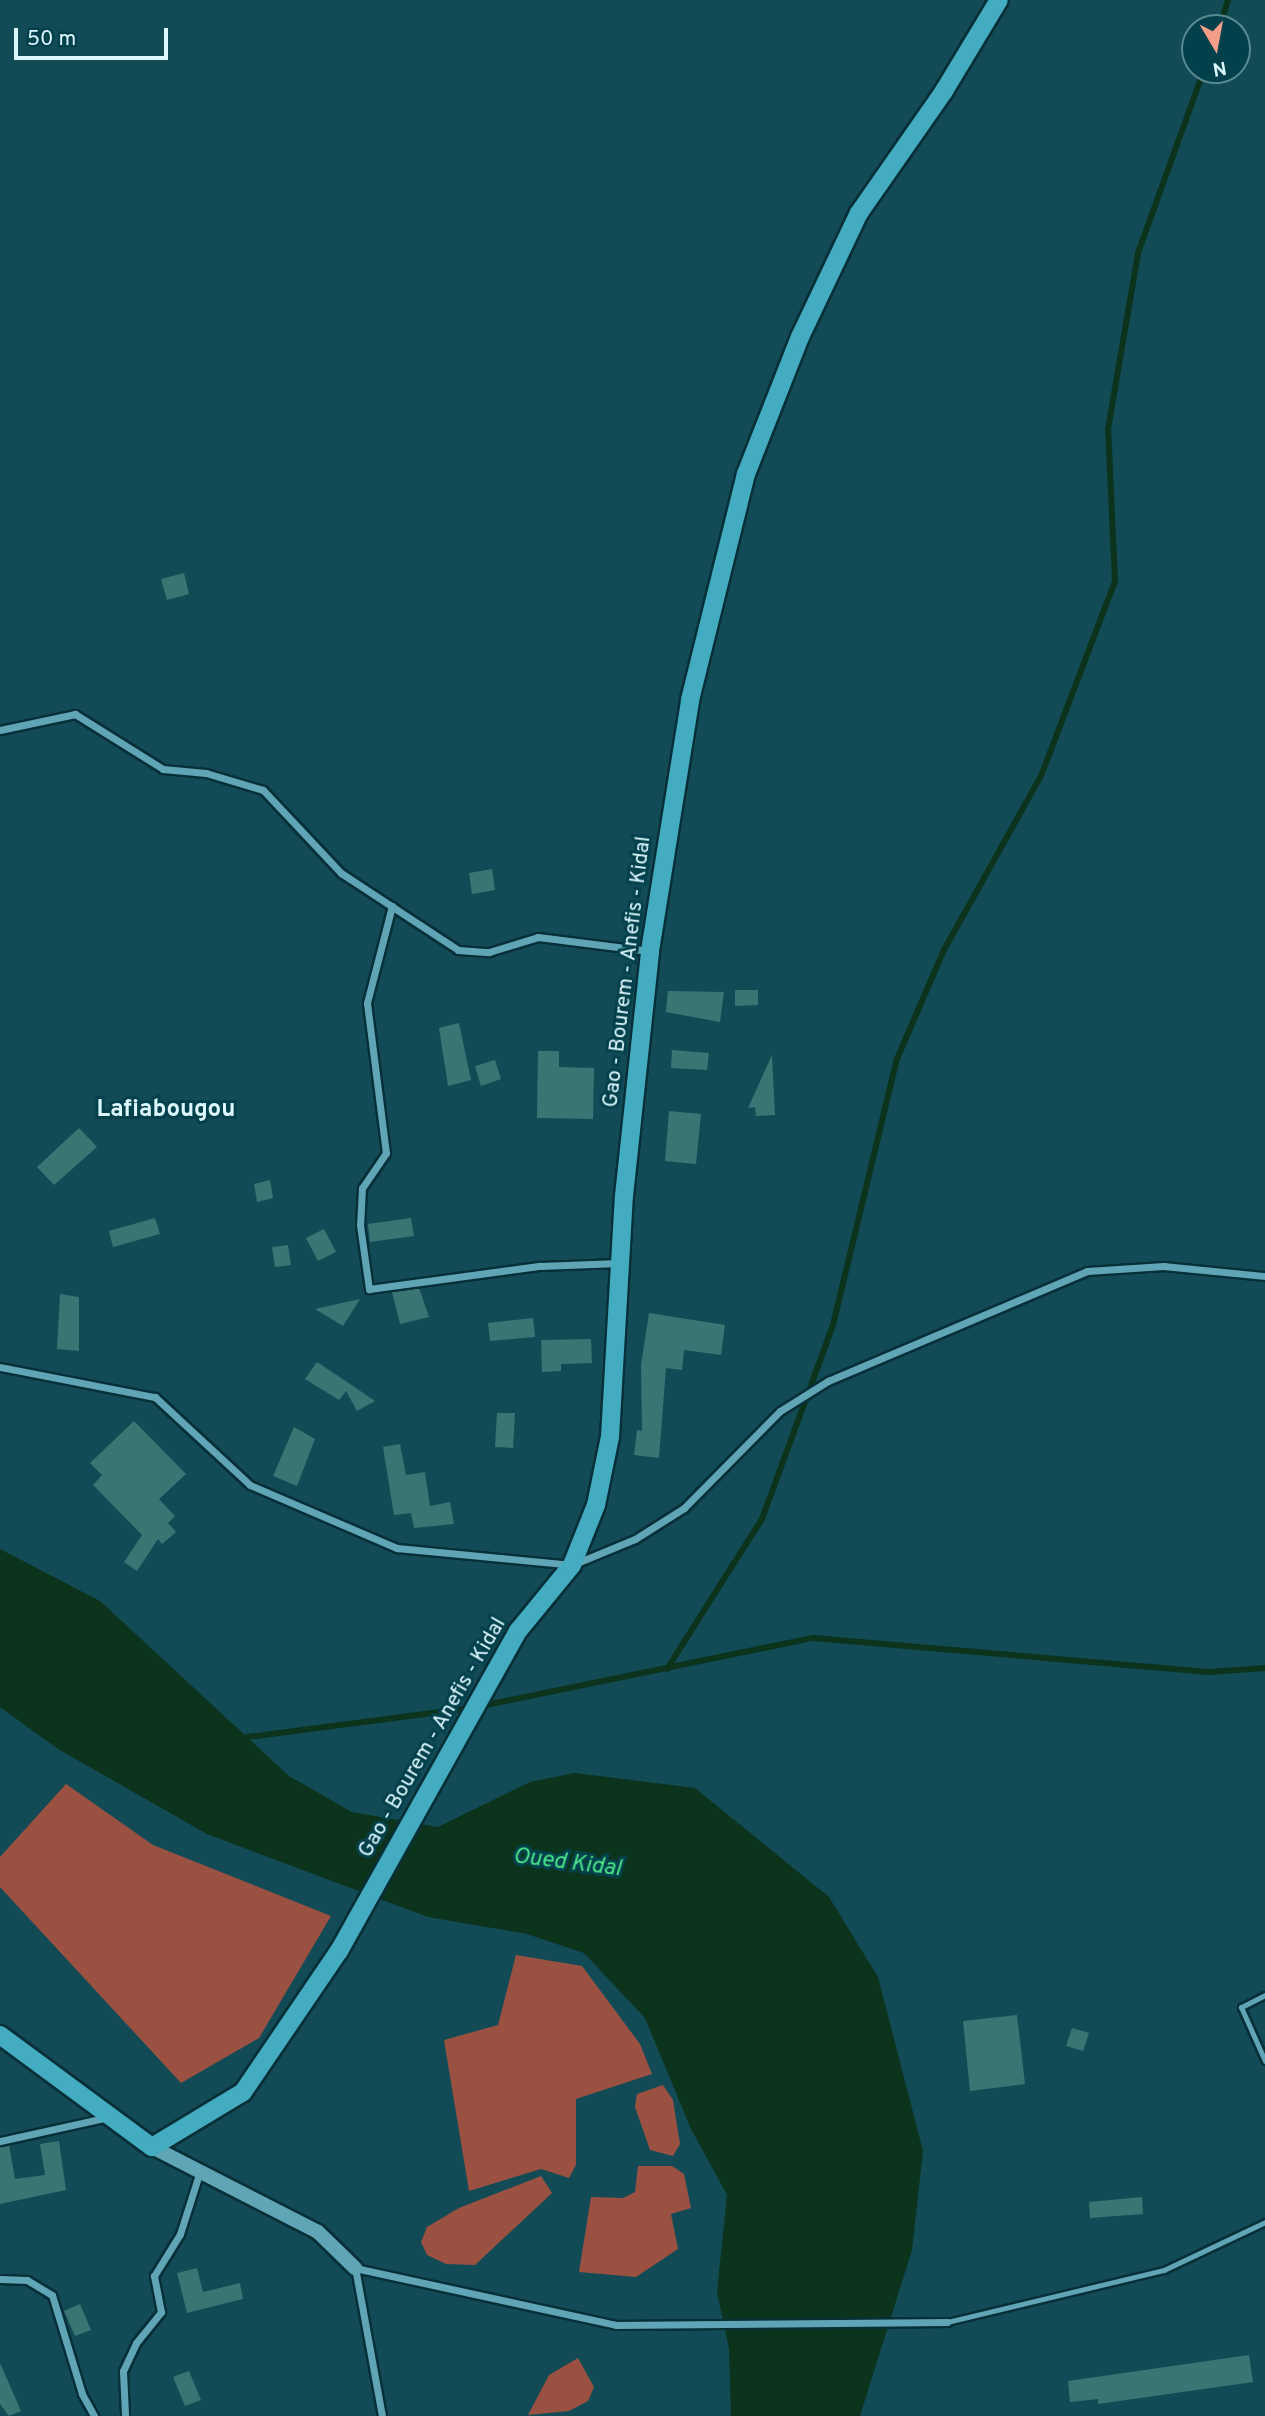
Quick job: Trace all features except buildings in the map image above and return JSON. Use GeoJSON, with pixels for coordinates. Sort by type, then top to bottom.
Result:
{"type":"FeatureCollection","features":[{"type":"Feature","properties":{"kind":"main road","name":"Gao - Bourem - Anefis - Kidal"},"geometry":{"type":"LineString","coordinates":[[152,2147],[243,2092],[339,1951],[518,1631],[572,1565],[596,1505],[610,1437],[620,1263],[650,951],[690,700],[746,474],[800,337],[859,213],[944,91],[999,0]]}},
{"type":"Feature","properties":{"kind":"main road"},"geometry":{"type":"LineString","coordinates":[[0,2035],[152,2147]]}},
{"type":"Feature","properties":{"kind":"street"},"geometry":{"type":"LineString","coordinates":[[0,730],[75,713],[163,769],[206,772],[263,790],[341,873],[458,950],[489,952],[538,937],[650,951]]}},
{"type":"Feature","properties":{"kind":"street"},"geometry":{"type":"LineString","coordinates":[[392,906],[366,1003],[386,1153],[362,1188],[360,1225],[369,1289],[540,1266],[620,1263]]}},
{"type":"Feature","properties":{"kind":"street"},"geometry":{"type":"LineString","coordinates":[[0,1367],[155,1396],[250,1485],[397,1548],[572,1565],[635,1539],[684,1508],[780,1412],[828,1381],[1087,1271],[1164,1266],[1265,1276]]}},
{"type":"Feature","properties":{"kind":"street"},"geometry":{"type":"LineString","coordinates":[[0,2141],[109,2117]]}},
{"type":"Feature","properties":{"kind":"street"},"geometry":{"type":"LineString","coordinates":[[152,2147],[199,2174],[318,2232],[355,2268],[616,2325],[947,2322]]}},
{"type":"Feature","properties":{"kind":"street"},"geometry":{"type":"LineString","coordinates":[[124,2415],[123,2371],[136,2343],[161,2312],[154,2276],[180,2234],[199,2174]]}},
{"type":"Feature","properties":{"kind":"street"},"geometry":{"type":"LineString","coordinates":[[355,2268],[382,2416]]}},
{"type":"Feature","properties":{"kind":"street"},"geometry":{"type":"LineString","coordinates":[[0,2279],[27,2280],[52,2295],[82,2394],[94,2416]]}},
{"type":"Feature","properties":{"kind":"lane"},"geometry":{"type":"LineString","coordinates":[[1265,1995],[1241,2007],[1265,2061]]}},
{"type":"Feature","properties":{"kind":"lane"},"geometry":{"type":"LineString","coordinates":[[947,2322],[1164,2270],[1265,2222]]}},
{"type":"Feature","properties":{"kind":"shaded area"},"geometry":{"type":"Polygon","coordinates":[[[66,1784],[153,1845],[331,1916],[259,2038],[181,2083],[0,1887],[0,1857],[66,1784]]]}},
{"type":"Feature","properties":{"kind":"shaded area"},"geometry":{"type":"Polygon","coordinates":[[[516,1955],[582,1966],[640,2044],[652,2074],[576,2099],[576,2165],[569,2178],[541,2169],[469,2191],[444,2040],[498,2025],[516,1955]]]}},
{"type":"Feature","properties":{"kind":"shaded area"},"geometry":{"type":"Polygon","coordinates":[[[663,2085],[673,2100],[680,2144],[673,2156],[650,2150],[635,2107],[637,2094],[663,2085]]]}},
{"type":"Feature","properties":{"kind":"shaded area"},"geometry":{"type":"Polygon","coordinates":[[[638,2166],[672,2166],[684,2174],[691,2208],[671,2214],[678,2249],[636,2277],[579,2272],[591,2197],[623,2198],[635,2192],[638,2166]]]}},
{"type":"Feature","properties":{"kind":"shaded area"},"geometry":{"type":"Polygon","coordinates":[[[541,2176],[552,2193],[475,2265],[446,2264],[427,2255],[421,2242],[427,2227],[459,2208],[541,2176]]]}},
{"type":"Feature","properties":{"kind":"shaded area"},"geometry":{"type":"Polygon","coordinates":[[[578,2358],[594,2387],[588,2401],[569,2411],[528,2415],[549,2375],[578,2358]]]}},
{"type":"Feature","properties":{"kind":"water","name":"Oued Kidal"},"geometry":{"type":"Polygon","coordinates":[[[0,1549],[100,1601],[289,1776],[352,1812],[438,1827],[530,1782],[575,1773],[695,1788],[829,1897],[878,1977],[923,2151],[912,2250],[860,2416],[731,2416],[729,2349],[717,2292],[727,2195],[691,2129],[645,2018],[584,1953],[527,1934],[428,1917],[207,1834],[58,1749],[0,1707],[0,1549]]]}},
{"type":"Feature","properties":{"kind":"waterway"},"geometry":{"type":"LineString","coordinates":[[1224,14],[1228,0]]}},
{"type":"Feature","properties":{"kind":"waterway"},"geometry":{"type":"LineString","coordinates":[[667,1669],[762,1519],[833,1325],[897,1059],[944,950],[1041,776],[1115,581],[1108,429],[1138,253],[1199,84]]}},
{"type":"Feature","properties":{"kind":"waterway"},"geometry":{"type":"LineString","coordinates":[[481,1706],[813,1638],[1210,1672],[1265,1668]]}},
{"type":"Feature","properties":{"kind":"waterway"},"geometry":{"type":"LineString","coordinates":[[248,1737],[471,1708]]}},
{"type":"Feature","properties":{"kind":"district","name":"Lafiabougou"},"geometry":{"type":"Point","coordinates":[166,1111]}}]}
